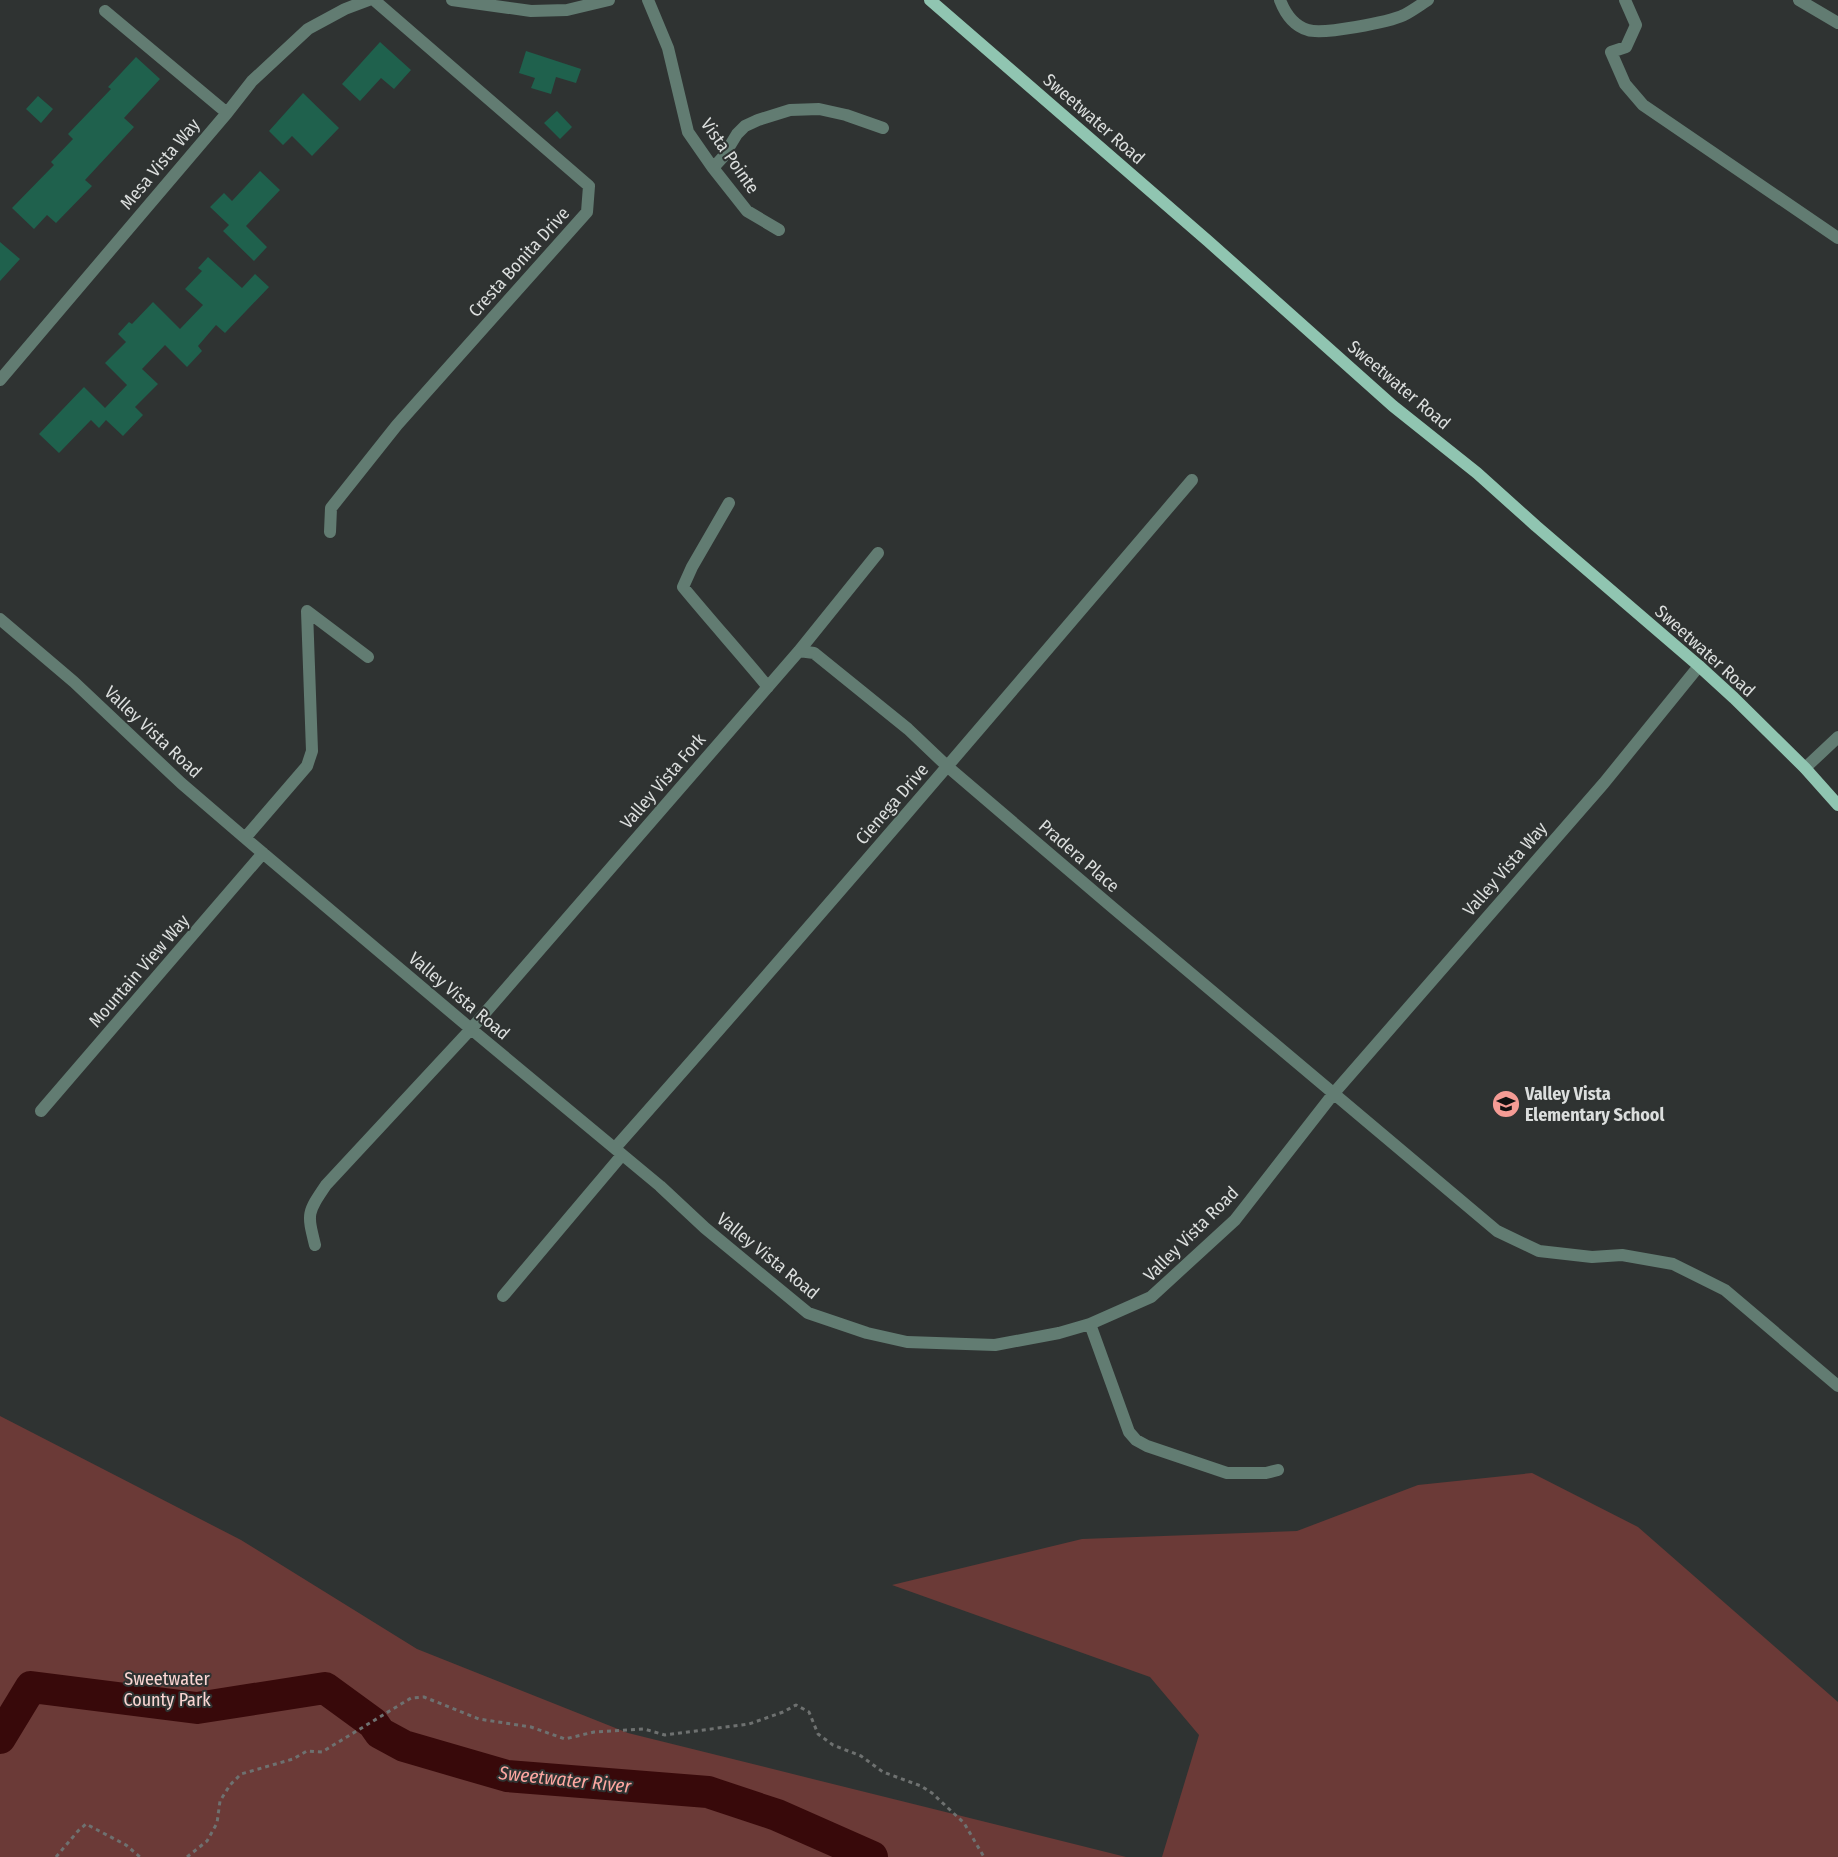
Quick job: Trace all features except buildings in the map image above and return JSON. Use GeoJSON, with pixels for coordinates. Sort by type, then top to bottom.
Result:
{"type":"FeatureCollection","features":[{"type":"Feature","properties":{"kind":"main road","name":"Sweetwater Road"},"geometry":{"type":"LineString","coordinates":[[930,0],[1208,241],[1394,406],[1478,473],[1536,526],[1699,666],[1805,768],[1838,806]]}},
{"type":"Feature","properties":{"kind":"street","name":"Mesa Vista Way"},"geometry":{"type":"LineString","coordinates":[[0,380],[227,113],[252,81],[308,29],[345,9],[367,0]]}},
{"type":"Feature","properties":{"kind":"street","name":"Cresta Bonita Drive"},"geometry":{"type":"LineString","coordinates":[[330,532],[330,508],[398,425],[587,212],[589,186],[367,0]]}},
{"type":"Feature","properties":{"kind":"street"},"geometry":{"type":"LineString","coordinates":[[452,0],[531,11],[567,10],[609,0]]}},
{"type":"Feature","properties":{"kind":"street","name":"Vista Pointe"},"geometry":{"type":"LineString","coordinates":[[648,0],[668,48],[688,132],[713,168],[747,211],[779,230]]}},
{"type":"Feature","properties":{"kind":"street"},"geometry":{"type":"LineString","coordinates":[[1280,0],[1284,10],[1294,22],[1308,30],[1320,32],[1384,22],[1404,15],[1428,0]]}},
{"type":"Feature","properties":{"kind":"street"},"geometry":{"type":"LineString","coordinates":[[1625,0],[1636,24],[1626,47],[1611,52],[1625,84],[1643,105],[1838,238]]}},
{"type":"Feature","properties":{"kind":"street"},"geometry":{"type":"LineString","coordinates":[[1799,0],[1838,23]]}},
{"type":"Feature","properties":{"kind":"street"},"geometry":{"type":"LineString","coordinates":[[105,11],[227,113]]}},
{"type":"Feature","properties":{"kind":"street"},"geometry":{"type":"LineString","coordinates":[[713,168],[723,157],[737,134],[745,126],[790,110],[819,109],[846,115],[883,128]]}},
{"type":"Feature","properties":{"kind":"street","name":"Cienega Drive"},"geometry":{"type":"LineString","coordinates":[[503,1296],[618,1152],[732,1016],[1192,480]]}},
{"type":"Feature","properties":{"kind":"street"},"geometry":{"type":"LineString","coordinates":[[729,502],[692,567],[684,587],[768,687]]}},
{"type":"Feature","properties":{"kind":"street","name":"Valley Vista Fork"},"geometry":{"type":"LineString","coordinates":[[315,1245],[309,1220],[312,1206],[326,1186],[471,1029],[799,651],[878,553]]}},
{"type":"Feature","properties":{"kind":"street"},"geometry":{"type":"LineString","coordinates":[[245,838],[307,766],[312,751],[307,611],[368,657]]}},
{"type":"Feature","properties":{"kind":"street","name":"Valley Vista Road"},"geometry":{"type":"LineString","coordinates":[[0,619],[74,682],[181,782],[245,838],[660,1186],[705,1228],[808,1313],[867,1333],[907,1342],[995,1345],[1090,1324],[1151,1297],[1235,1220],[1334,1093]]}},
{"type":"Feature","properties":{"kind":"street","name":"Pradera Place"},"geometry":{"type":"LineString","coordinates":[[799,651],[814,653],[837,670],[914,734],[948,766],[1215,994],[1334,1093]]}},
{"type":"Feature","properties":{"kind":"street","name":"Valley Vista Way"},"geometry":{"type":"LineString","coordinates":[[1334,1093],[1604,784],[1699,666]]}},
{"type":"Feature","properties":{"kind":"street"},"geometry":{"type":"LineString","coordinates":[[1805,768],[1838,737]]}},
{"type":"Feature","properties":{"kind":"street","name":"Mountain View Way"},"geometry":{"type":"LineString","coordinates":[[41,1111],[263,853]]}},
{"type":"Feature","properties":{"kind":"street"},"geometry":{"type":"LineString","coordinates":[[1334,1093],[1498,1232],[1539,1251],[1592,1257],[1622,1255],[1673,1264],[1725,1290],[1838,1386]]}},
{"type":"Feature","properties":{"kind":"street"},"geometry":{"type":"LineString","coordinates":[[1090,1324],[1129,1432],[1136,1440],[1147,1446],[1228,1473],[1266,1473],[1278,1470]]}},
{"type":"Feature","properties":{"kind":"path"},"geometry":{"type":"LineString","coordinates":[[186,1857],[207,1841],[217,1823],[220,1801],[230,1785],[241,1774],[293,1759],[307,1751],[322,1752],[411,1698],[424,1697],[479,1719],[531,1727],[565,1739],[594,1732],[644,1728],[664,1734],[750,1724],[783,1712],[796,1705],[809,1712],[818,1734],[833,1745],[860,1756],[883,1772],[921,1786],[932,1793],[964,1823],[984,1857]]}},
{"type":"Feature","properties":{"kind":"path"},"geometry":{"type":"LineString","coordinates":[[56,1857],[86,1824],[126,1845],[140,1857]]}},
{"type":"Feature","properties":{"kind":"green space","name":"Sweetwater County Park"},"geometry":{"type":"Polygon","coordinates":[[[0,1416],[241,1540],[417,1649],[628,1733],[1126,1857],[0,1857],[0,1416]]]}},
{"type":"Feature","properties":{"kind":"green space"},"geometry":{"type":"Polygon","coordinates":[[[1532,1473],[1638,1527],[1838,1702],[1838,1857],[1162,1857],[1199,1735],[1150,1677],[892,1585],[1082,1539],[1297,1531],[1418,1485],[1532,1473]]]}},
{"type":"Feature","properties":{"kind":"waterway","name":"Sweetwater River"},"geometry":{"type":"LineString","coordinates":[[0,1738],[31,1687],[197,1708],[325,1688],[373,1723],[380,1733],[404,1746],[507,1776],[708,1792],[777,1815],[872,1857]]}},
{"type":"Feature","properties":{"kind":"place","name":"Valley Vista Elementary School"},"geometry":{"type":"Point","coordinates":[1506,1104]}}]}
